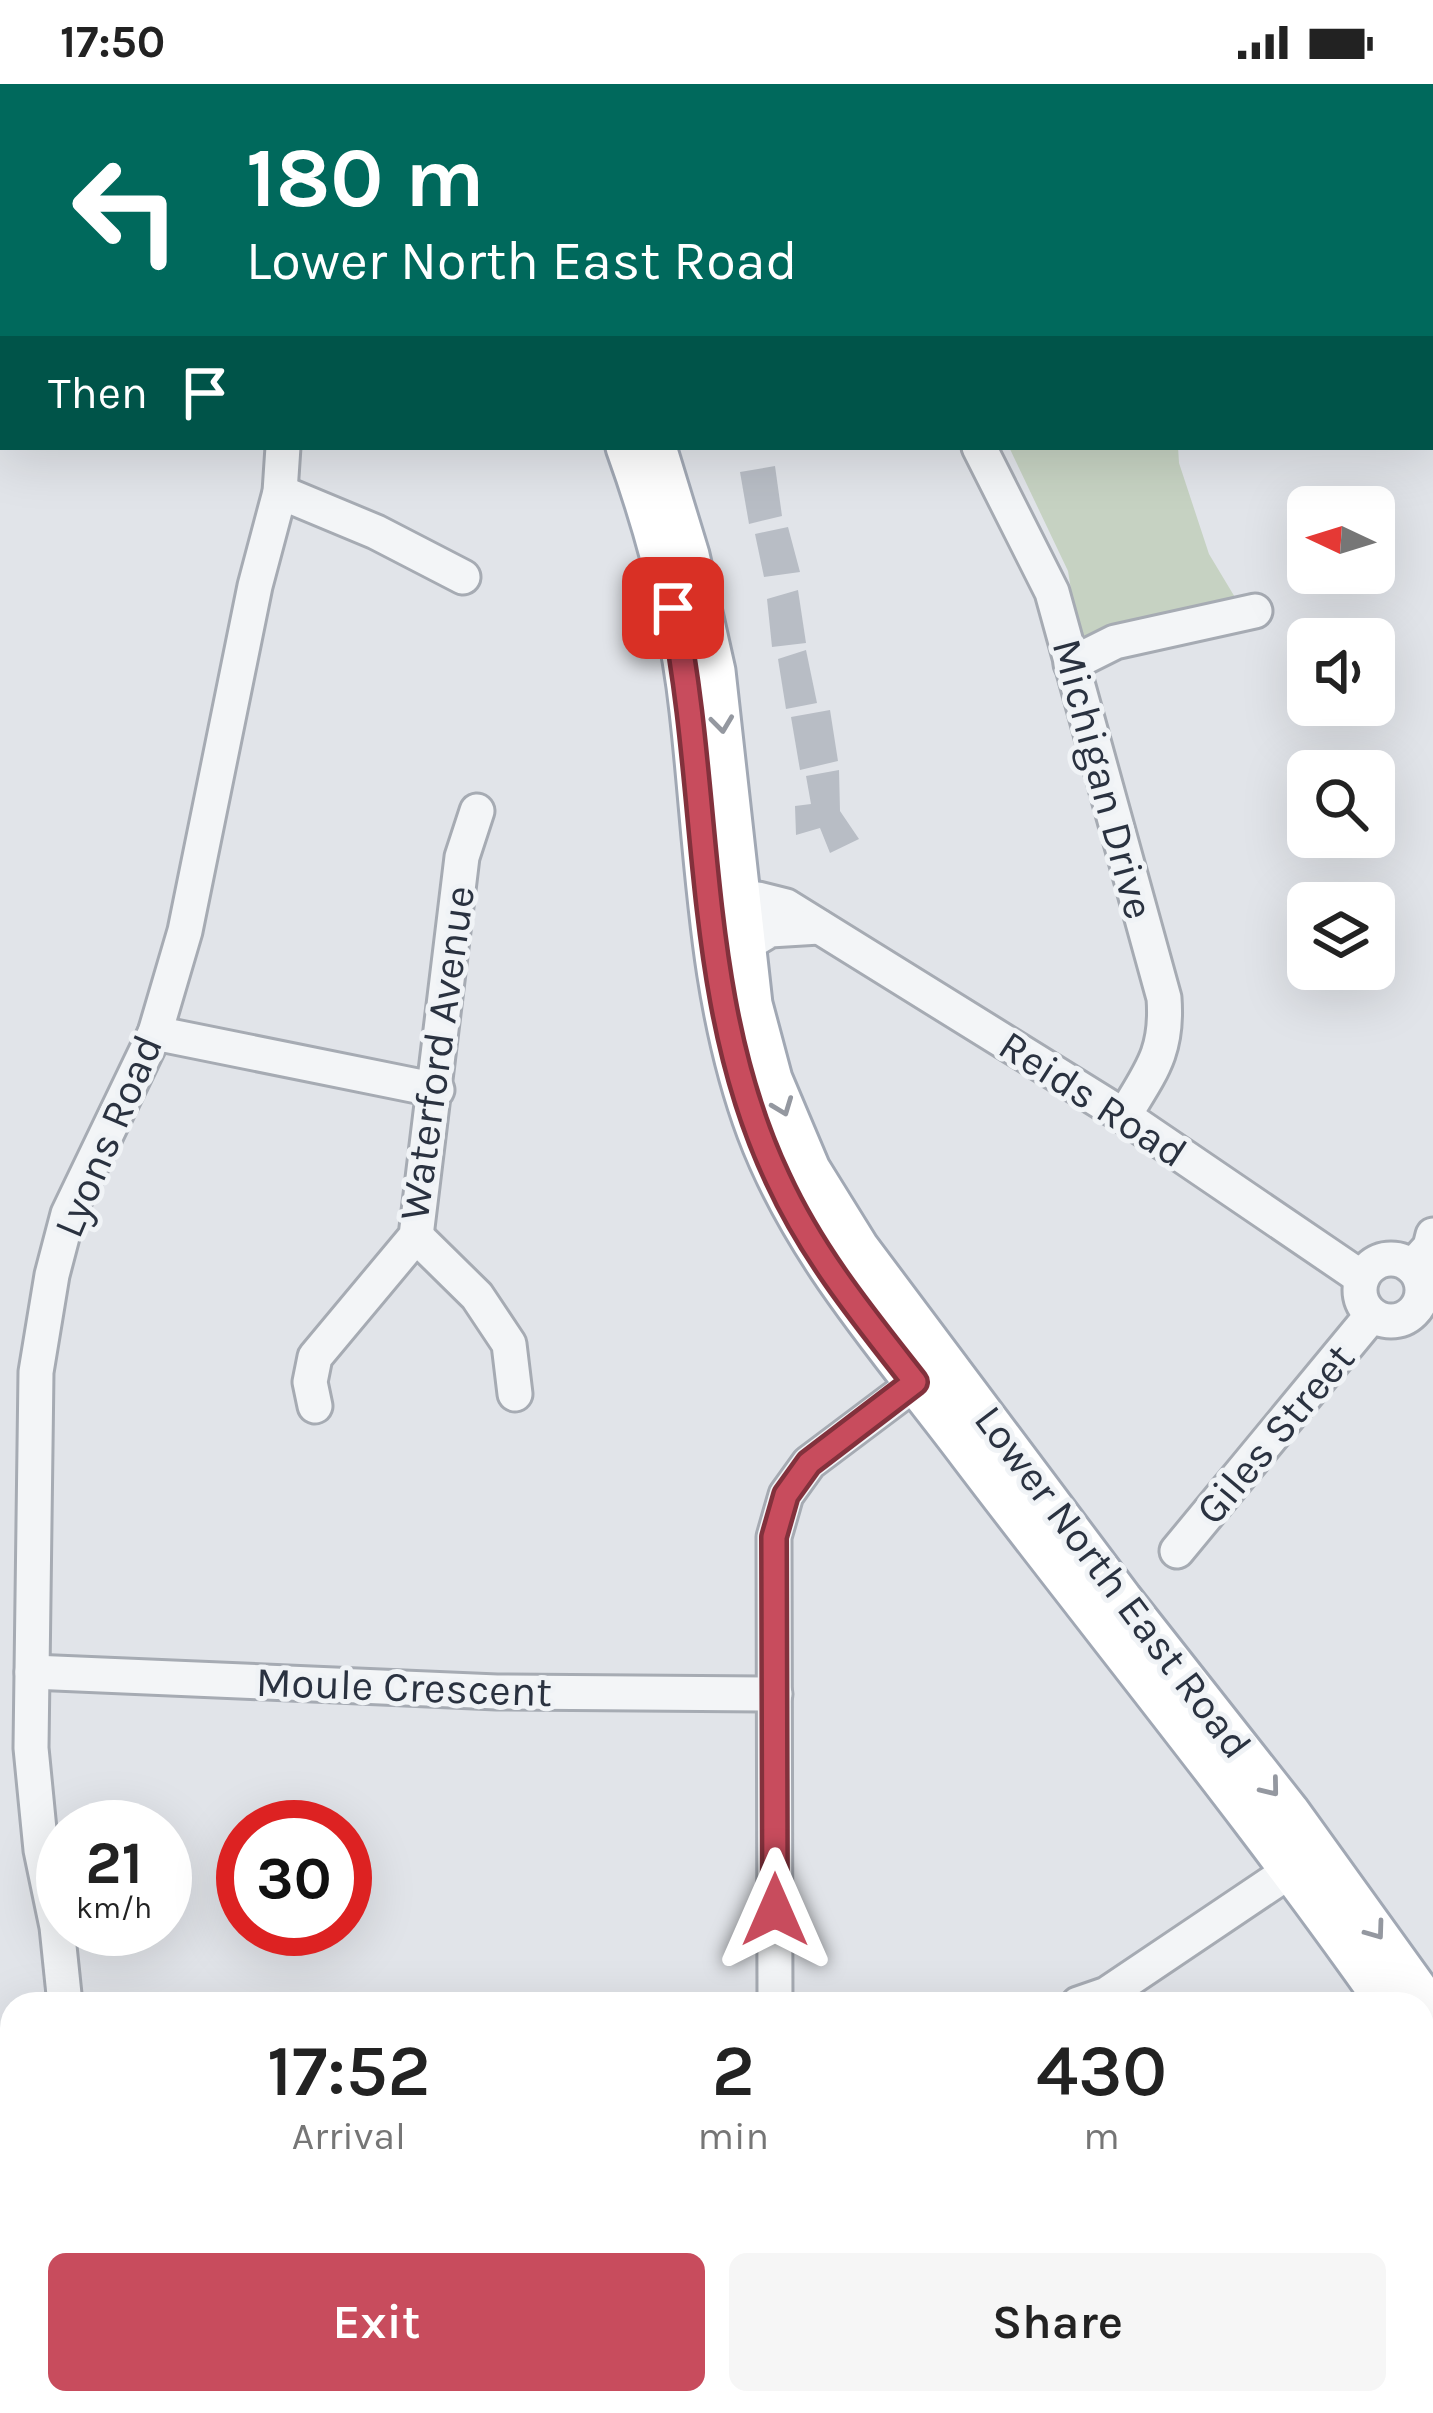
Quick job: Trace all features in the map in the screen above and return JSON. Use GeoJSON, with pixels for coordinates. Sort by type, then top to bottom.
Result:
{"type":"FeatureCollection","features":[{"type":"Feature","properties":{"kind":"main road","name":"Lower North East Road"},"geometry":{"type":"LineString","coordinates":[[627,450],[657,542],[680,640],[723,899],[743,946],[767,1061],[810,1169],[930,1371]]}},
{"type":"Feature","properties":{"kind":"main road","name":"Lower North East Road"},"geometry":{"type":"LineString","coordinates":[[657,450],[710,644],[727,757],[723,899],[730,1042],[764,1147],[835,1280],[930,1371],[1122,1599],[1304,1861],[1380,1992]]}},
{"type":"Feature","properties":{"kind":"main road","name":"Lower North East Road"},"geometry":{"type":"LineString","coordinates":[[1304,1861],[1417,1992]]}},
{"type":"Feature","properties":{"kind":"street","name":"Lyons Road"},"geometry":{"type":"LineString","coordinates":[[64,1992],[34,1784],[32,1426],[43,1322],[68,1214],[154,1033],[189,914],[255,586],[280,492],[283,450]]}},
{"type":"Feature","properties":{"kind":"street","name":"Lyons Road"},"geometry":{"type":"LineString","coordinates":[[280,492],[301,450]]}},
{"type":"Feature","properties":{"kind":"street","name":"Michigan Drive"},"geometry":{"type":"LineString","coordinates":[[981,450],[1052,592],[1164,998],[1167,1034],[1154,1068],[1124,1116]]}},
{"type":"Feature","properties":{"kind":"street"},"geometry":{"type":"LineString","coordinates":[[280,492],[376,532],[463,578]]}},
{"type":"Feature","properties":{"kind":"street"},"geometry":{"type":"LineString","coordinates":[[1071,664],[1114,642],[1255,611]]}},
{"type":"Feature","properties":{"kind":"street","name":"Waterford Avenue"},"geometry":{"type":"LineString","coordinates":[[314,1406],[310,1382],[315,1357],[416,1235],[462,857],[477,811]]}},
{"type":"Feature","properties":{"kind":"street","name":"Reids Road"},"geometry":{"type":"LineString","coordinates":[[723,899],[786,906],[1124,1116],[1362,1278]]}},
{"type":"Feature","properties":{"kind":"street"},"geometry":{"type":"LineString","coordinates":[[743,946],[770,930],[819,927]]}},
{"type":"Feature","properties":{"kind":"street"},"geometry":{"type":"LineString","coordinates":[[154,1033],[437,1090]]}},
{"type":"Feature","properties":{"kind":"street"},"geometry":{"type":"LineString","coordinates":[[1412,1267],[1430,1247],[1433,1234]]}},
{"type":"Feature","properties":{"kind":"street"},"geometry":{"type":"LineString","coordinates":[[416,1235],[477,1297],[509,1344],[515,1394]]}},
{"type":"Feature","properties":{"kind":"street"},"geometry":{"type":"LineString","coordinates":[[1387,1259],[1412,1267],[1422,1288],[1424,1317],[1393,1322],[1372,1316],[1359,1292],[1362,1278],[1376,1262],[1387,1259]]}},
{"type":"Feature","properties":{"kind":"street","name":"Giles Street"},"geometry":{"type":"LineString","coordinates":[[1177,1551],[1372,1316]]}},
{"type":"Feature","properties":{"kind":"street"},"geometry":{"type":"LineString","coordinates":[[775,1992],[774,1537],[786,1495],[809,1463],[930,1371]]}},
{"type":"Feature","properties":{"kind":"street","name":"Moule Crescent"},"geometry":{"type":"LineString","coordinates":[[32,1672],[497,1692],[775,1694]]}},
{"type":"Feature","properties":{"kind":"street"},"geometry":{"type":"LineString","coordinates":[[1110,1992],[1304,1861]]}},
{"type":"Feature","properties":{"kind":"street"},"geometry":{"type":"LineString","coordinates":[[0,2156],[0,2176]]}},
{"type":"Feature","properties":{"kind":"green space"},"geometry":{"type":"Polygon","coordinates":[[[1010,450],[1178,450],[1209,554],[1239,604],[1080,645],[1068,571],[1010,450]]]}},
{"type":"Feature","properties":{"kind":"building"},"geometry":{"type":"Polygon","coordinates":[[[775,466],[782,516],[749,524],[740,472],[775,466]]]}},
{"type":"Feature","properties":{"kind":"building"},"geometry":{"type":"Polygon","coordinates":[[[788,527],[800,572],[764,577],[755,534],[788,527]]]}},
{"type":"Feature","properties":{"kind":"building"},"geometry":{"type":"Polygon","coordinates":[[[798,590],[806,643],[772,647],[767,599],[798,590]]]}},
{"type":"Feature","properties":{"kind":"building"},"geometry":{"type":"Polygon","coordinates":[[[806,650],[817,703],[786,709],[778,659],[806,650]]]}},
{"type":"Feature","properties":{"kind":"building"},"geometry":{"type":"Polygon","coordinates":[[[830,710],[838,761],[800,770],[791,717],[830,710]]]}},
{"type":"Feature","properties":{"kind":"building"},"geometry":{"type":"Polygon","coordinates":[[[839,770],[840,811],[859,839],[830,853],[820,828],[796,835],[795,806],[811,804],[806,776],[839,770]]]}},
{"type":"Feature","properties":{"kind":"route"},"geometry":{"type":"LineString","coordinates":[[673,608],[690,707],[721,996],[742,1088],[800,1222],[835,1280],[915,1382],[809,1463],[786,1495],[774,1537],[775,1910]]}}]}
